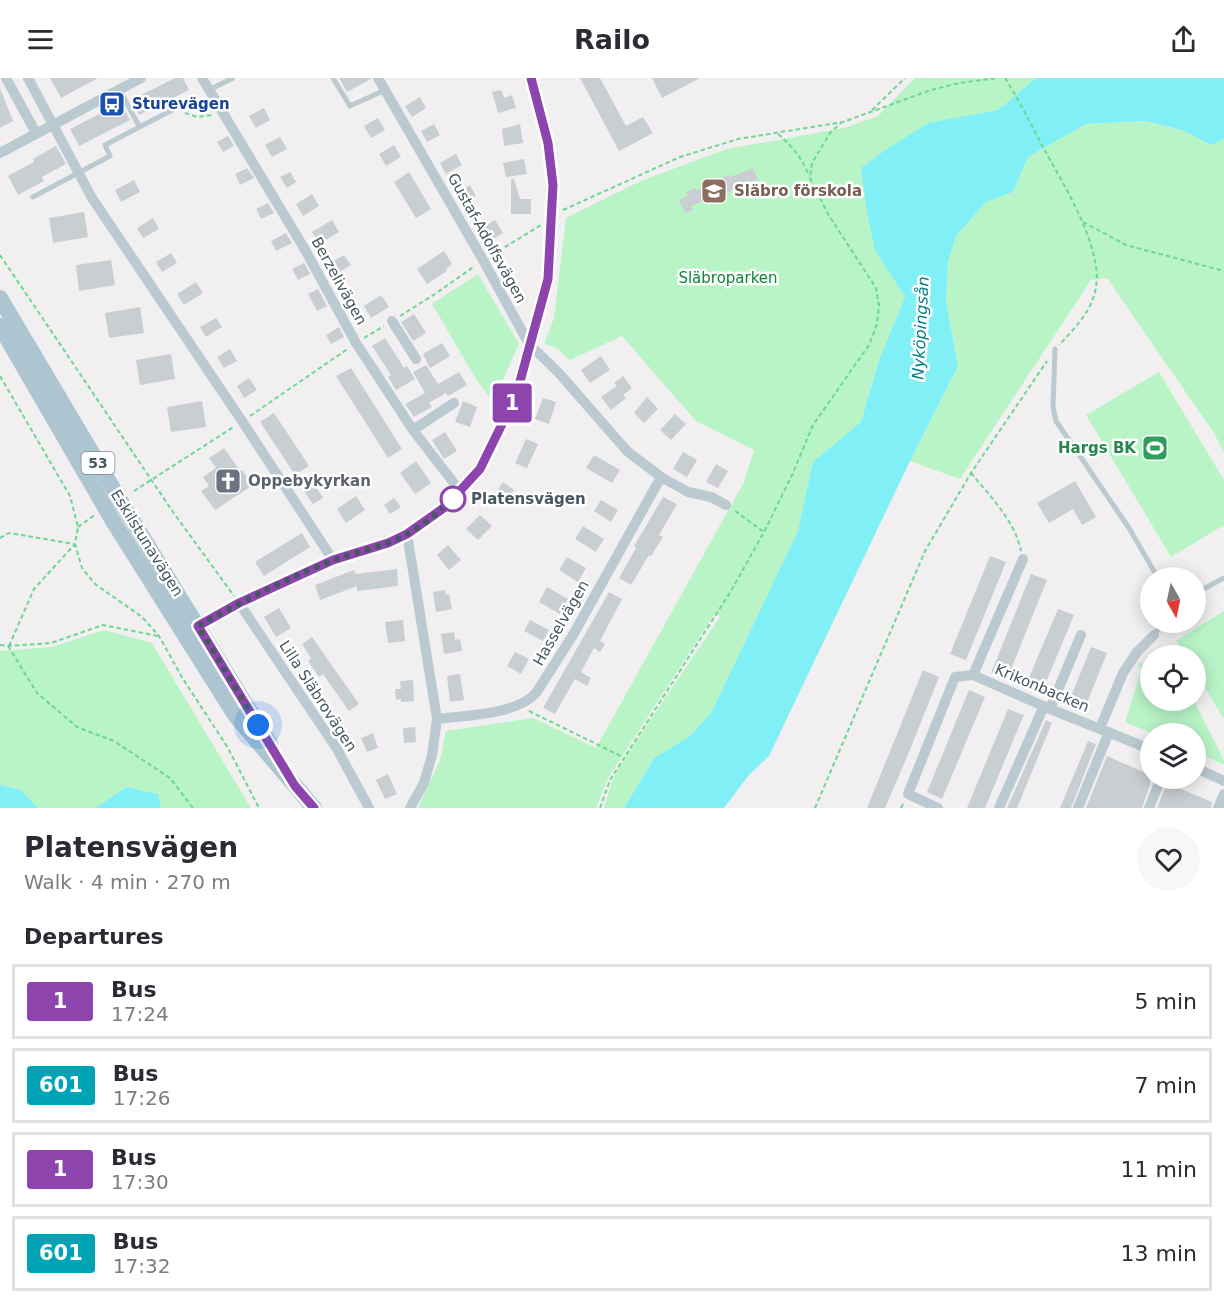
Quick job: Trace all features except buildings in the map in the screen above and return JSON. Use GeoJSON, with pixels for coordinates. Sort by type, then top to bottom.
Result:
{"type":"FeatureCollection","features":[{"type":"Feature","properties":{"kind":"main road","name":"Eskilstunavägen"},"geometry":{"type":"LineString","coordinates":[[0,298],[127,512],[235,716],[314,808]]}},
{"type":"Feature","properties":{"kind":"main road","name":"Eskilstunavägen"},"geometry":{"type":"LineString","coordinates":[[0,326],[112,521],[191,630]]}},
{"type":"Feature","properties":{"kind":"street"},"geometry":{"type":"LineString","coordinates":[[6,78],[36,133]]}},
{"type":"Feature","properties":{"kind":"street"},"geometry":{"type":"LineString","coordinates":[[28,78],[92,198],[333,560]]}},
{"type":"Feature","properties":{"kind":"street"},"geometry":{"type":"LineString","coordinates":[[0,153],[141,78]]}},
{"type":"Feature","properties":{"kind":"street","name":"Berzelivägen"},"geometry":{"type":"LineString","coordinates":[[202,78],[304,248],[356,343],[413,430],[460,490]]}},
{"type":"Feature","properties":{"kind":"street","name":"Gustaf-Adolfsvägen"},"geometry":{"type":"LineString","coordinates":[[378,78],[529,344],[558,372],[627,451],[661,477],[688,492],[711,496],[726,505]]}},
{"type":"Feature","properties":{"kind":"street"},"geometry":{"type":"LineString","coordinates":[[191,630],[239,603],[333,560],[388,543],[407,534],[445,507],[480,469],[519,385],[548,279],[553,185],[548,143],[531,78]]}},
{"type":"Feature","properties":{"kind":"street"},"geometry":{"type":"LineString","coordinates":[[392,321],[416,358]]}},
{"type":"Feature","properties":{"kind":"street"},"geometry":{"type":"LineString","coordinates":[[413,430],[454,403]]}},
{"type":"Feature","properties":{"kind":"street","name":"Hasselvägen"},"geometry":{"type":"LineString","coordinates":[[520,705],[529,701],[573,635],[661,477]]}},
{"type":"Feature","properties":{"kind":"street"},"geometry":{"type":"LineString","coordinates":[[407,534],[437,719],[432,755],[424,783],[410,808]]}},
{"type":"Feature","properties":{"kind":"street"},"geometry":{"type":"LineString","coordinates":[[938,808],[908,794],[955,676],[973,675],[1023,559]]}},
{"type":"Feature","properties":{"kind":"street","name":"Lilla Släbrovägen"},"geometry":{"type":"LineString","coordinates":[[239,603],[337,748],[369,808]]}},
{"type":"Feature","properties":{"kind":"street"},"geometry":{"type":"LineString","coordinates":[[999,808],[1081,635]]}},
{"type":"Feature","properties":{"kind":"street","name":"Krikonbacken"},"geometry":{"type":"LineString","coordinates":[[1104,730],[1123,673],[1137,652],[1155,635]]}},
{"type":"Feature","properties":{"kind":"street","name":"Krikonbacken"},"geometry":{"type":"LineString","coordinates":[[973,675],[1047,708],[1140,745]]}},
{"type":"Feature","properties":{"kind":"street"},"geometry":{"type":"LineString","coordinates":[[437,719],[520,705]]}},
{"type":"Feature","properties":{"kind":"street"},"geometry":{"type":"LineString","coordinates":[[1078,808],[1104,730]]}},
{"type":"Feature","properties":{"kind":"street"},"geometry":{"type":"LineString","coordinates":[[1206,773],[1224,781]]}},
{"type":"Feature","properties":{"kind":"street"},"geometry":{"type":"LineString","coordinates":[[1149,808],[1157,789]]}},
{"type":"Feature","properties":{"kind":"street"},"geometry":{"type":"LineString","coordinates":[[1218,808],[1224,794]]}},
{"type":"Feature","properties":{"kind":"lane"},"geometry":{"type":"LineString","coordinates":[[209,90],[233,78]]}},
{"type":"Feature","properties":{"kind":"lane"},"geometry":{"type":"LineString","coordinates":[[333,78],[350,106],[385,90]]}},
{"type":"Feature","properties":{"kind":"lane"},"geometry":{"type":"LineString","coordinates":[[119,89],[139,126]]}},
{"type":"Feature","properties":{"kind":"lane"},"geometry":{"type":"LineString","coordinates":[[33,197],[110,156],[105,145],[180,106]]}},
{"type":"Feature","properties":{"kind":"lane"},"geometry":{"type":"LineString","coordinates":[[1055,349],[1053,407],[1056,421],[1129,528],[1152,567]]}},
{"type":"Feature","properties":{"kind":"lane"},"geometry":{"type":"LineString","coordinates":[[1206,588],[1224,578]]}},
{"type":"Feature","properties":{"kind":"path"},"geometry":{"type":"LineString","coordinates":[[870,112],[905,78]]}},
{"type":"Feature","properties":{"kind":"path"},"geometry":{"type":"LineString","coordinates":[[550,219],[568,207],[680,157],[738,139],[843,122],[931,90],[959,83],[998,78]]}},
{"type":"Feature","properties":{"kind":"path"},"geometry":{"type":"LineString","coordinates":[[814,808],[925,551],[970,473],[1055,349],[1089,309],[1096,287],[1095,264],[1083,222],[1005,78]]}},
{"type":"Feature","properties":{"kind":"path"},"geometry":{"type":"LineString","coordinates":[[180,106],[186,113],[197,117],[212,115],[220,110]]}},
{"type":"Feature","properties":{"kind":"path"},"geometry":{"type":"LineString","coordinates":[[810,178],[812,163],[830,133],[843,122]]}},
{"type":"Feature","properties":{"kind":"path"},"geometry":{"type":"LineString","coordinates":[[600,808],[610,780],[623,757],[704,635],[764,532],[813,425],[869,345],[877,324],[879,305],[876,288],[828,214],[804,161],[794,147],[778,134]]}},
{"type":"Feature","properties":{"kind":"path"},"geometry":{"type":"LineString","coordinates":[[1083,222],[1126,245],[1224,271]]}},
{"type":"Feature","properties":{"kind":"path"},"geometry":{"type":"LineString","coordinates":[[0,255],[151,479],[239,603]]}},
{"type":"Feature","properties":{"kind":"path"},"geometry":{"type":"LineString","coordinates":[[134,491],[356,343],[435,294]]}},
{"type":"Feature","properties":{"kind":"path"},"geometry":{"type":"LineString","coordinates":[[0,376],[70,496],[78,527],[75,544],[82,568],[95,584],[142,617],[159,636],[183,679],[228,748],[259,808]]}},
{"type":"Feature","properties":{"kind":"path"},"geometry":{"type":"LineString","coordinates":[[970,473],[1003,512],[1019,542],[1023,559]]}},
{"type":"Feature","properties":{"kind":"path"},"geometry":{"type":"LineString","coordinates":[[726,505],[764,532]]}},
{"type":"Feature","properties":{"kind":"path"},"geometry":{"type":"LineString","coordinates":[[78,527],[98,513]]}},
{"type":"Feature","properties":{"kind":"path"},"geometry":{"type":"LineString","coordinates":[[0,538],[9,533],[75,544]]}},
{"type":"Feature","properties":{"kind":"path"},"geometry":{"type":"LineString","coordinates":[[8,646],[34,589],[75,544]]}},
{"type":"Feature","properties":{"kind":"path"},"geometry":{"type":"LineString","coordinates":[[0,645],[51,643],[103,625],[159,636]]}},
{"type":"Feature","properties":{"kind":"path"},"geometry":{"type":"LineString","coordinates":[[8,646],[37,693],[78,727],[114,741],[170,777],[193,808]]}},
{"type":"Feature","properties":{"kind":"path"},"geometry":{"type":"LineString","coordinates":[[520,705],[529,712],[623,757]]}},
{"type":"Feature","properties":{"kind":"green space","name":"Släbroparken"},"geometry":{"type":"Polygon","coordinates":[[[915,78],[1036,78],[998,110],[928,124],[862,168],[867,214],[875,250],[905,297],[879,360],[861,422],[798,531],[711,713],[690,736],[654,758],[624,808],[604,808],[612,781],[624,759],[720,617],[715,613],[608,778],[596,808],[418,808],[440,760],[446,731],[533,718],[596,748],[744,482],[754,450],[696,421],[622,336],[570,360],[557,348],[544,344],[554,318],[566,218],[643,180],[727,149],[844,128],[878,116],[915,78]]]}},
{"type":"Feature","properties":{"kind":"green space"},"geometry":{"type":"Polygon","coordinates":[[[1145,121],[1182,130],[1211,145],[1224,139],[1224,453],[1214,433],[1107,278],[1091,280],[960,479],[910,461],[958,366],[946,302],[948,262],[956,236],[986,202],[1013,192],[1028,157],[1086,124],[1145,121]]]}},
{"type":"Feature","properties":{"kind":"green space"},"geometry":{"type":"Polygon","coordinates":[[[478,274],[519,344],[493,402],[478,382],[432,304],[478,274]]]}},
{"type":"Feature","properties":{"kind":"green space","name":"Hargs BK"},"geometry":{"type":"Polygon","coordinates":[[[1159,372],[1224,480],[1224,525],[1171,557],[1086,415],[1159,372]]]}},
{"type":"Feature","properties":{"kind":"green space"},"geometry":{"type":"Polygon","coordinates":[[[1224,611],[1224,719],[1206,689],[1206,645],[1179,645],[1176,641],[1189,633],[1206,633],[1206,622],[1224,611]]]}},
{"type":"Feature","properties":{"kind":"green space"},"geometry":{"type":"Polygon","coordinates":[[[104,630],[152,643],[251,808],[161,808],[158,794],[127,787],[95,808],[38,808],[21,790],[0,785],[0,651],[52,647],[104,630]]]}},
{"type":"Feature","properties":{"kind":"green space"},"geometry":{"type":"Polygon","coordinates":[[[1140,673],[1140,711],[1199,711],[1205,723],[1140,723],[1140,728],[1125,722],[1140,673]]]}},
{"type":"Feature","properties":{"kind":"green space"},"geometry":{"type":"Polygon","coordinates":[[[1206,725],[1224,760],[1224,765],[1206,757],[1206,725]]]}},
{"type":"Feature","properties":{"kind":"water","name":"Nyköpingsån"},"geometry":{"type":"Polygon","coordinates":[[[1036,78],[1224,78],[1224,139],[1211,145],[1182,130],[1145,121],[1086,124],[1028,157],[1013,192],[986,202],[956,236],[948,262],[946,302],[958,366],[769,756],[749,775],[724,808],[624,808],[654,758],[690,736],[711,713],[798,531],[813,462],[861,422],[879,360],[905,297],[875,250],[867,214],[861,168],[928,123],[998,110],[1036,78]]]}},
{"type":"Feature","properties":{"kind":"water"},"geometry":{"type":"Polygon","coordinates":[[[0,785],[21,790],[38,808],[0,808],[0,785]]]}},
{"type":"Feature","properties":{"kind":"water"},"geometry":{"type":"Polygon","coordinates":[[[127,787],[158,794],[161,808],[95,808],[127,787]]]}},
{"type":"Feature","properties":{"kind":"bus line","name":"1"},"geometry":{"type":"LineString","coordinates":[[314,808],[295,786],[198,626],[239,603],[333,560],[388,543],[407,534],[445,507],[480,469],[519,385],[548,279],[553,185],[548,143],[531,78]]}},
{"type":"Feature","properties":{"kind":"place","name":"Sturevägen"},"geometry":{"type":"Point","coordinates":[112,104]}},
{"type":"Feature","properties":{"kind":"place","name":"Släbro förskola"},"geometry":{"type":"Point","coordinates":[714,191]}},
{"type":"Feature","properties":{"kind":"place","name":"Hargs BK"},"geometry":{"type":"Point","coordinates":[1155,448]}},
{"type":"Feature","properties":{"kind":"place","name":"Oppebykyrkan"},"geometry":{"type":"Point","coordinates":[228,481]}},
{"type":"Feature","properties":{"kind":"place","name":"Platensvägen"},"geometry":{"type":"Point","coordinates":[453,499]}},
{"type":"Feature","properties":{"kind":"route"},"geometry":{"type":"LineString","coordinates":[[258,725],[198,626],[239,603],[333,560],[388,543],[407,534],[445,507],[460,490],[453,499]]}}]}
